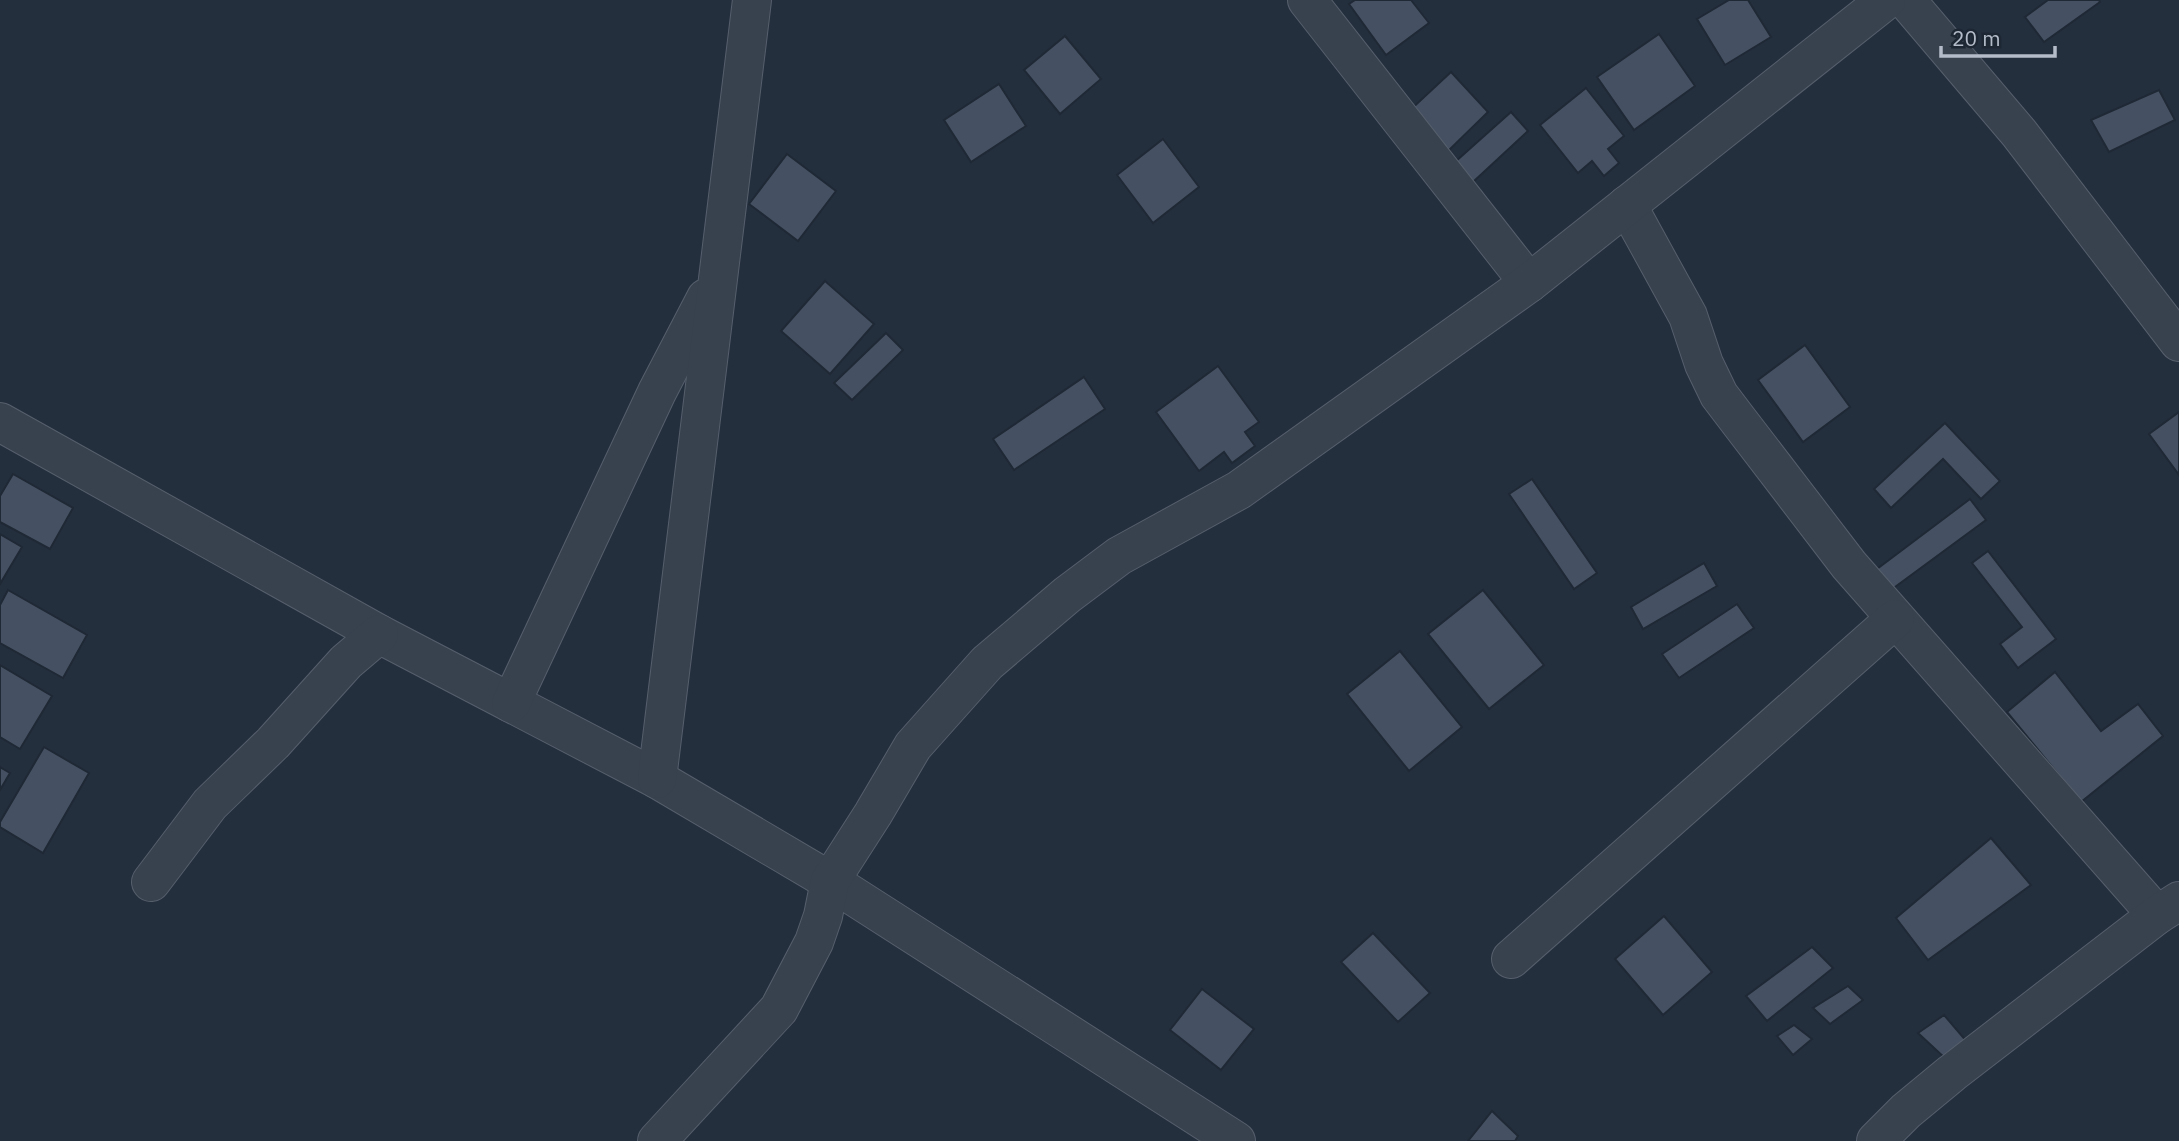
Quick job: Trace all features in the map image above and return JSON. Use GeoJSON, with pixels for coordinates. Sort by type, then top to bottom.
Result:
{"type":"FeatureCollection","features":[{"type":"Feature","properties":{"kind":"street"},"geometry":{"type":"LineString","coordinates":[[657,779],[752,0]]}},
{"type":"Feature","properties":{"kind":"street"},"geometry":{"type":"LineString","coordinates":[[1307,0],[1529,283]]}},
{"type":"Feature","properties":{"kind":"street"},"geometry":{"type":"LineString","coordinates":[[657,1141],[779,1009],[814,942],[824,916],[830,881],[913,746],[997,655],[1067,595],[1119,556],[1239,490],[1529,283],[1886,0]]}},
{"type":"Feature","properties":{"kind":"street"},"geometry":{"type":"LineString","coordinates":[[1906,0],[2019,132],[2179,342]]}},
{"type":"Feature","properties":{"kind":"street"},"geometry":{"type":"LineString","coordinates":[[1627,205],[1688,316],[1704,364],[1719,395],[1849,565],[1895,619],[2168,908],[1952,1073],[1906,1111],[1877,1141]]}},
{"type":"Feature","properties":{"kind":"street"},"geometry":{"type":"LineString","coordinates":[[511,703],[657,392],[717,278]]}},
{"type":"Feature","properties":{"kind":"street"},"geometry":{"type":"LineString","coordinates":[[0,422],[379,634],[657,779],[830,881],[1236,1141]]}},
{"type":"Feature","properties":{"kind":"street"},"geometry":{"type":"LineString","coordinates":[[1511,959],[1895,619]]}},
{"type":"Feature","properties":{"kind":"street"},"geometry":{"type":"LineString","coordinates":[[151,881],[210,804],[273,743],[346,662],[379,634]]}},
{"type":"Feature","properties":{"kind":"building"},"geometry":{"type":"Polygon","coordinates":[[[1355,0],[1411,0],[1429,23],[1386,55],[1349,4],[1355,0]]]}},
{"type":"Feature","properties":{"kind":"building"},"geometry":{"type":"Polygon","coordinates":[[[1729,0],[1748,0],[1771,37],[1725,65],[1697,19],[1729,0]]]}},
{"type":"Feature","properties":{"kind":"building"},"geometry":{"type":"Polygon","coordinates":[[[2048,0],[2100,2],[2044,42],[2025,17],[2048,0]]]}},
{"type":"Feature","properties":{"kind":"building"},"geometry":{"type":"Polygon","coordinates":[[[1659,34],[1695,86],[1634,130],[1597,77],[1659,34]]]}},
{"type":"Feature","properties":{"kind":"building"},"geometry":{"type":"Polygon","coordinates":[[[1065,36],[1101,79],[1060,114],[1024,70],[1065,36]]]}},
{"type":"Feature","properties":{"kind":"building"},"geometry":{"type":"Polygon","coordinates":[[[1451,72],[1488,112],[1445,154],[1407,113],[1451,72]]]}},
{"type":"Feature","properties":{"kind":"building"},"geometry":{"type":"Polygon","coordinates":[[[999,84],[1026,126],[971,162],[944,120],[999,84]]]}},
{"type":"Feature","properties":{"kind":"building"},"geometry":{"type":"Polygon","coordinates":[[[1586,88],[1624,136],[1608,149],[1619,163],[1604,176],[1592,161],[1578,173],[1540,125],[1586,88]]]}},
{"type":"Feature","properties":{"kind":"building"},"geometry":{"type":"Polygon","coordinates":[[[2159,90],[2175,120],[2109,152],[2091,120],[2159,90]]]}},
{"type":"Feature","properties":{"kind":"building"},"geometry":{"type":"Polygon","coordinates":[[[1511,112],[1528,131],[1473,182],[1455,162],[1511,112]]]}},
{"type":"Feature","properties":{"kind":"building"},"geometry":{"type":"Polygon","coordinates":[[[1163,139],[1199,187],[1153,223],[1117,175],[1163,139]]]}},
{"type":"Feature","properties":{"kind":"building"},"geometry":{"type":"Polygon","coordinates":[[[787,154],[836,191],[798,241],[749,204],[787,154]]]}},
{"type":"Feature","properties":{"kind":"building"},"geometry":{"type":"Polygon","coordinates":[[[825,281],[874,324],[830,374],[781,331],[825,281]]]}},
{"type":"Feature","properties":{"kind":"building"},"geometry":{"type":"Polygon","coordinates":[[[886,333],[903,350],[852,400],[834,383],[886,333]]]}},
{"type":"Feature","properties":{"kind":"building"},"geometry":{"type":"Polygon","coordinates":[[[1805,345],[1850,407],[1803,442],[1758,380],[1805,345]]]}},
{"type":"Feature","properties":{"kind":"building"},"geometry":{"type":"Polygon","coordinates":[[[1218,366],[1259,422],[1245,432],[1255,446],[1232,463],[1224,452],[1199,471],[1156,412],[1218,366]]]}},
{"type":"Feature","properties":{"kind":"building"},"geometry":{"type":"Polygon","coordinates":[[[1084,377],[1105,409],[1014,470],[993,439],[1084,377]]]}},
{"type":"Feature","properties":{"kind":"building"},"geometry":{"type":"Polygon","coordinates":[[[2179,412],[2179,475],[2149,434],[2179,412]]]}},
{"type":"Feature","properties":{"kind":"building"},"geometry":{"type":"Polygon","coordinates":[[[1945,423],[2000,481],[1981,499],[1943,459],[1891,508],[1874,489],[1945,423]]]}},
{"type":"Feature","properties":{"kind":"building"},"geometry":{"type":"Polygon","coordinates":[[[13,474],[73,508],[50,549],[0,522],[0,496],[13,474]]]}},
{"type":"Feature","properties":{"kind":"building"},"geometry":{"type":"Polygon","coordinates":[[[1532,479],[1597,573],[1574,589],[1509,494],[1532,479]]]}},
{"type":"Feature","properties":{"kind":"building"},"geometry":{"type":"Polygon","coordinates":[[[1970,499],[1986,520],[1880,598],[1865,578],[1970,499]]]}},
{"type":"Feature","properties":{"kind":"building"},"geometry":{"type":"Polygon","coordinates":[[[0,534],[22,547],[0,584],[0,534]]]}},
{"type":"Feature","properties":{"kind":"building"},"geometry":{"type":"Polygon","coordinates":[[[1988,551],[2056,639],[2018,668],[2000,644],[2022,627],[1972,563],[1988,551]]]}},
{"type":"Feature","properties":{"kind":"building"},"geometry":{"type":"Polygon","coordinates":[[[1704,563],[1717,586],[1643,629],[1631,607],[1704,563]]]}},
{"type":"Feature","properties":{"kind":"building"},"geometry":{"type":"Polygon","coordinates":[[[8,590],[87,635],[63,678],[0,643],[0,605],[8,590]]]}},
{"type":"Feature","properties":{"kind":"building"},"geometry":{"type":"Polygon","coordinates":[[[1483,590],[1544,665],[1489,709],[1428,634],[1483,590]]]}},
{"type":"Feature","properties":{"kind":"building"},"geometry":{"type":"Polygon","coordinates":[[[1737,604],[1754,628],[1679,678],[1662,654],[1737,604]]]}},
{"type":"Feature","properties":{"kind":"building"},"geometry":{"type":"Polygon","coordinates":[[[1400,651],[1462,727],[1409,771],[1347,694],[1400,651]]]}},
{"type":"Feature","properties":{"kind":"building"},"geometry":{"type":"Polygon","coordinates":[[[0,665],[52,696],[20,749],[0,737],[0,665]]]}},
{"type":"Feature","properties":{"kind":"building"},"geometry":{"type":"Polygon","coordinates":[[[2055,672],[2101,731],[2138,704],[2163,736],[2081,802],[2007,712],[2055,672]]]}},
{"type":"Feature","properties":{"kind":"building"},"geometry":{"type":"Polygon","coordinates":[[[44,747],[89,773],[43,853],[0,827],[0,822],[44,747]]]}},
{"type":"Feature","properties":{"kind":"building"},"geometry":{"type":"Polygon","coordinates":[[[0,767],[10,773],[0,790],[0,767]]]}},
{"type":"Feature","properties":{"kind":"building"},"geometry":{"type":"Polygon","coordinates":[[[1991,838],[2031,885],[1928,960],[1896,918],[1991,838]]]}},
{"type":"Feature","properties":{"kind":"building"},"geometry":{"type":"Polygon","coordinates":[[[1664,916],[1712,972],[1663,1015],[1615,959],[1664,916]]]}},
{"type":"Feature","properties":{"kind":"building"},"geometry":{"type":"Polygon","coordinates":[[[1373,933],[1430,993],[1398,1022],[1341,962],[1373,933]]]}},
{"type":"Feature","properties":{"kind":"building"},"geometry":{"type":"Polygon","coordinates":[[[1812,947],[1833,968],[1767,1021],[1746,996],[1812,947]]]}},
{"type":"Feature","properties":{"kind":"building"},"geometry":{"type":"Polygon","coordinates":[[[1848,986],[1863,1000],[1830,1024],[1813,1008],[1848,986]]]}},
{"type":"Feature","properties":{"kind":"building"},"geometry":{"type":"Polygon","coordinates":[[[1202,989],[1254,1029],[1221,1070],[1170,1030],[1202,989]]]}},
{"type":"Feature","properties":{"kind":"building"},"geometry":{"type":"Polygon","coordinates":[[[1944,1015],[1968,1043],[1947,1060],[1918,1033],[1944,1015]]]}},
{"type":"Feature","properties":{"kind":"building"},"geometry":{"type":"Polygon","coordinates":[[[1794,1025],[1812,1039],[1793,1055],[1777,1036],[1794,1025]]]}},
{"type":"Feature","properties":{"kind":"building"},"geometry":{"type":"Polygon","coordinates":[[[1492,1111],[1518,1136],[1515,1141],[1468,1141],[1492,1111]]]}}]}
